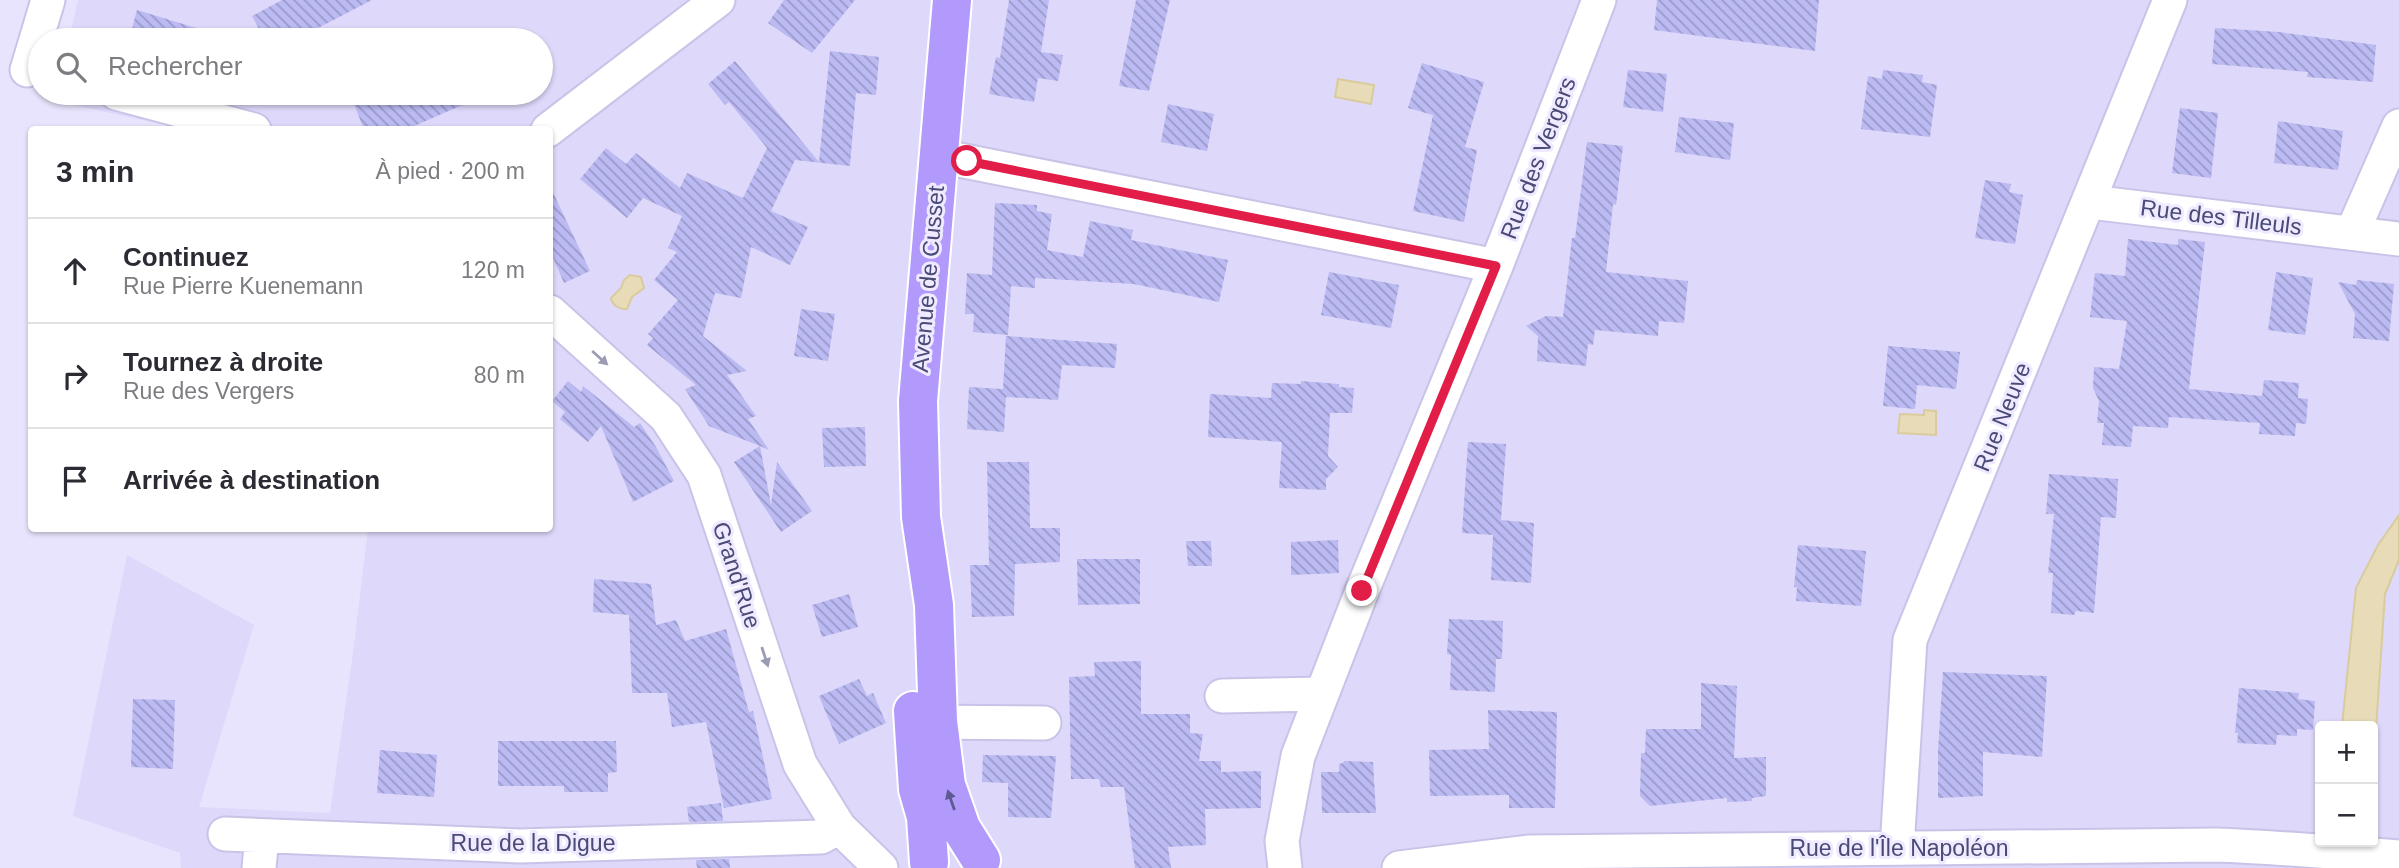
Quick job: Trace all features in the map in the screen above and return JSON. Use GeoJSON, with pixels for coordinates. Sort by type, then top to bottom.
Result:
{"type":"FeatureCollection","features":[{"type":"Feature","properties":{"kind":"main road","name":"Avenue de Cusset"},"geometry":{"type":"LineString","coordinates":[[926,865],[926,817],[918,789],[926,722],[934,605],[921,517],[918,401],[952,0]]}},
{"type":"Feature","properties":{"kind":"main road","name":"Avenue de Cusset"},"geometry":{"type":"LineString","coordinates":[[926,722],[961,828],[987,864]]}},
{"type":"Feature","properties":{"kind":"main road"},"geometry":{"type":"LineString","coordinates":[[926,865],[955,855],[969,855],[987,864]]}},
{"type":"Feature","properties":{"kind":"street"},"geometry":{"type":"LineString","coordinates":[[38,28],[48,0]]}},
{"type":"Feature","properties":{"kind":"street"},"geometry":{"type":"LineString","coordinates":[[553,126],[718,0]]}},
{"type":"Feature","properties":{"kind":"street","name":"Rue des Vergers"},"geometry":{"type":"LineString","coordinates":[[1285,868],[1282,841],[1298,756],[1362,591],[1496,266],[1599,0]]}},
{"type":"Feature","properties":{"kind":"street","name":"Rue Neuve"},"geometry":{"type":"LineString","coordinates":[[1897,848],[1910,640],[2170,0]]}},
{"type":"Feature","properties":{"kind":"street"},"geometry":{"type":"LineString","coordinates":[[163,105],[244,126]]}},
{"type":"Feature","properties":{"kind":"street"},"geometry":{"type":"LineString","coordinates":[[2353,233],[2399,126]]}},
{"type":"Feature","properties":{"kind":"street"},"geometry":{"type":"LineString","coordinates":[[939,156],[1496,266]]}},
{"type":"Feature","properties":{"kind":"street","name":"Rue des Tilleuls"},"geometry":{"type":"LineString","coordinates":[[2090,202],[2399,239]]}},
{"type":"Feature","properties":{"kind":"street","name":"Grand'Rue"},"geometry":{"type":"LineString","coordinates":[[553,315],[666,417],[704,475],[800,764],[839,827],[881,868]]}},
{"type":"Feature","properties":{"kind":"street"},"geometry":{"type":"LineString","coordinates":[[1222,696],[1322,694]]}},
{"type":"Feature","properties":{"kind":"street"},"geometry":{"type":"LineString","coordinates":[[926,722],[1044,723]]}},
{"type":"Feature","properties":{"kind":"street","name":"Rue de la Digue"},"geometry":{"type":"LineString","coordinates":[[225,834],[261,852],[421,855],[520,846],[821,837],[839,827]]}},
{"type":"Feature","properties":{"kind":"street","name":"Rue de l'Île Napoléon"},"geometry":{"type":"LineString","coordinates":[[1399,868],[1530,860],[1897,848],[2215,857],[2274,847],[2394,857]]}},
{"type":"Feature","properties":{"kind":"shaded area"},"geometry":{"type":"Polygon","coordinates":[[[78,0],[2399,0],[2399,868],[181,868],[180,853],[73,816],[127,555],[254,625],[199,807],[330,813],[368,532],[553,532],[553,126],[169,126],[74,105],[553,105],[553,28],[72,28],[78,0]]]}},
{"type":"Feature","properties":{"kind":"shaded area"},"geometry":{"type":"Polygon","coordinates":[[[1338,79],[1374,85],[1371,104],[1335,97],[1338,79]]]}},
{"type":"Feature","properties":{"kind":"shaded area"},"geometry":{"type":"Polygon","coordinates":[[[630,275],[641,277],[644,288],[632,297],[627,309],[622,309],[615,305],[611,298],[630,275]]]}},
{"type":"Feature","properties":{"kind":"shaded area"},"geometry":{"type":"Polygon","coordinates":[[[1924,410],[1936,411],[1936,435],[1898,433],[1900,414],[1924,415],[1924,410]]]}},
{"type":"Feature","properties":{"kind":"shaded area"},"geometry":{"type":"Polygon","coordinates":[[[2399,515],[2399,560],[2385,594],[2377,721],[2343,721],[2356,588],[2378,545],[2399,515]]]}},
{"type":"Feature","properties":{"kind":"building"},"geometry":{"type":"Polygon","coordinates":[[[282,0],[372,0],[318,28],[258,28],[252,16],[282,0]]]}},
{"type":"Feature","properties":{"kind":"building"},"geometry":{"type":"Polygon","coordinates":[[[784,0],[855,0],[812,53],[768,23],[784,0]]]}},
{"type":"Feature","properties":{"kind":"building"},"geometry":{"type":"Polygon","coordinates":[[[1009,0],[1049,0],[1041,52],[1063,55],[1058,81],[1038,78],[1034,102],[989,94],[996,57],[1000,58],[1009,0]]]}},
{"type":"Feature","properties":{"kind":"building"},"geometry":{"type":"Polygon","coordinates":[[[1136,0],[1170,0],[1149,91],[1119,86],[1136,0]]]}},
{"type":"Feature","properties":{"kind":"building"},"geometry":{"type":"Polygon","coordinates":[[[1657,0],[1819,0],[1815,51],[1654,30],[1657,0]]]}},
{"type":"Feature","properties":{"kind":"building"},"geometry":{"type":"Polygon","coordinates":[[[137,10],[196,28],[132,28],[137,10]]]}},
{"type":"Feature","properties":{"kind":"building"},"geometry":{"type":"Polygon","coordinates":[[[2215,28],[2279,32],[2376,45],[2373,82],[2307,77],[2308,72],[2212,64],[2215,28]]]}},
{"type":"Feature","properties":{"kind":"building"},"geometry":{"type":"Polygon","coordinates":[[[830,51],[879,57],[876,95],[856,93],[850,166],[795,160],[771,211],[808,227],[790,265],[751,247],[741,298],[715,293],[703,336],[747,371],[727,375],[756,416],[748,419],[769,450],[709,426],[685,389],[696,385],[647,345],[653,338],[648,334],[678,300],[654,280],[677,252],[668,248],[682,216],[643,198],[627,218],[580,179],[606,148],[626,164],[636,153],[680,188],[687,173],[743,198],[767,148],[729,102],[725,105],[708,84],[735,61],[819,162],[830,51]]]}},
{"type":"Feature","properties":{"kind":"building"},"geometry":{"type":"Polygon","coordinates":[[[1422,63],[1484,82],[1465,147],[1477,150],[1464,222],[1413,211],[1433,115],[1408,108],[1422,63]]]}},
{"type":"Feature","properties":{"kind":"building"},"geometry":{"type":"Polygon","coordinates":[[[1628,70],[1667,74],[1663,112],[1623,107],[1628,70]]]}},
{"type":"Feature","properties":{"kind":"building"},"geometry":{"type":"Polygon","coordinates":[[[1883,70],[1923,75],[1922,82],[1937,85],[1930,137],[1861,129],[1868,76],[1882,79],[1883,70]]]}},
{"type":"Feature","properties":{"kind":"building"},"geometry":{"type":"Polygon","coordinates":[[[1168,104],[1214,114],[1207,151],[1161,142],[1168,104]]]}},
{"type":"Feature","properties":{"kind":"building"},"geometry":{"type":"Polygon","coordinates":[[[355,105],[462,105],[414,126],[362,126],[355,105]]]}},
{"type":"Feature","properties":{"kind":"building"},"geometry":{"type":"Polygon","coordinates":[[[2180,108],[2218,113],[2211,178],[2172,173],[2180,108]]]}},
{"type":"Feature","properties":{"kind":"building"},"geometry":{"type":"Polygon","coordinates":[[[1679,117],[1734,123],[1730,160],[1675,152],[1679,117]]]}},
{"type":"Feature","properties":{"kind":"building"},"geometry":{"type":"Polygon","coordinates":[[[2278,121],[2343,131],[2338,170],[2274,163],[2278,121]]]}},
{"type":"Feature","properties":{"kind":"building"},"geometry":{"type":"Polygon","coordinates":[[[1587,142],[1623,146],[1616,205],[1613,204],[1606,272],[1688,281],[1684,323],[1659,321],[1658,336],[1595,330],[1593,345],[1588,344],[1586,366],[1537,361],[1538,336],[1526,326],[1546,316],[1563,317],[1587,142]]]}},
{"type":"Feature","properties":{"kind":"building"},"geometry":{"type":"Polygon","coordinates":[[[1985,180],[2011,184],[2009,192],[2023,195],[2015,244],[1975,238],[1985,180]]]}},
{"type":"Feature","properties":{"kind":"building"},"geometry":{"type":"Polygon","coordinates":[[[553,192],[590,271],[564,283],[553,258],[553,192]]]}},
{"type":"Feature","properties":{"kind":"building"},"geometry":{"type":"Polygon","coordinates":[[[995,203],[1037,205],[1037,211],[1052,214],[1047,250],[1083,257],[1090,221],[1133,230],[1131,240],[1228,260],[1219,302],[1134,284],[1035,278],[1035,288],[1011,286],[1008,335],[973,332],[974,314],[965,314],[967,273],[992,275],[995,203]]]}},
{"type":"Feature","properties":{"kind":"building"},"geometry":{"type":"Polygon","coordinates":[[[2128,239],[2178,245],[2178,239],[2205,242],[2189,389],[2262,396],[2264,380],[2299,383],[2298,398],[2308,399],[2306,424],[2296,423],[2295,436],[2259,434],[2260,423],[2169,417],[2168,428],[2133,426],[2131,447],[2102,445],[2104,423],[2097,423],[2099,401],[2093,388],[2094,367],[2119,369],[2127,321],[2090,317],[2095,273],[2125,276],[2128,239]]]}},
{"type":"Feature","properties":{"kind":"building"},"geometry":{"type":"Polygon","coordinates":[[[1329,272],[1399,285],[1391,328],[1321,315],[1329,272]]]}},
{"type":"Feature","properties":{"kind":"building"},"geometry":{"type":"Polygon","coordinates":[[[2276,272],[2313,278],[2305,335],[2268,330],[2276,272]]]}},
{"type":"Feature","properties":{"kind":"building"},"geometry":{"type":"Polygon","coordinates":[[[2357,280],[2394,284],[2389,341],[2353,338],[2355,314],[2338,282],[2356,285],[2357,280]]]}},
{"type":"Feature","properties":{"kind":"building"},"geometry":{"type":"Polygon","coordinates":[[[801,309],[835,314],[828,361],[794,356],[801,309]]]}},
{"type":"Feature","properties":{"kind":"building"},"geometry":{"type":"Polygon","coordinates":[[[1006,336],[1117,344],[1115,368],[1062,365],[1058,400],[1006,397],[1004,432],[967,429],[969,387],[1003,389],[1006,336]]]}},
{"type":"Feature","properties":{"kind":"building"},"geometry":{"type":"Polygon","coordinates":[[[1888,346],[1960,352],[1956,389],[1917,385],[1915,409],[1883,406],[1888,346]]]}},
{"type":"Feature","properties":{"kind":"building"},"geometry":{"type":"Polygon","coordinates":[[[568,381],[581,392],[583,386],[634,427],[640,423],[674,481],[633,502],[601,426],[588,442],[560,419],[565,412],[553,400],[568,381]]]}},
{"type":"Feature","properties":{"kind":"building"},"geometry":{"type":"Polygon","coordinates":[[[1301,381],[1354,388],[1352,413],[1330,413],[1328,456],[1338,467],[1326,479],[1326,490],[1279,488],[1282,442],[1208,437],[1210,394],[1271,398],[1272,383],[1301,384],[1301,381]]]}},
{"type":"Feature","properties":{"kind":"building"},"geometry":{"type":"Polygon","coordinates":[[[865,427],[866,466],[824,467],[822,428],[865,427]]]}},
{"type":"Feature","properties":{"kind":"building"},"geometry":{"type":"Polygon","coordinates":[[[1468,442],[1506,444],[1501,520],[1534,523],[1531,583],[1491,580],[1493,535],[1462,533],[1468,442]]]}},
{"type":"Feature","properties":{"kind":"building"},"geometry":{"type":"Polygon","coordinates":[[[760,446],[771,505],[777,462],[812,511],[781,532],[734,462],[760,446]]]}},
{"type":"Feature","properties":{"kind":"building"},"geometry":{"type":"Polygon","coordinates":[[[987,462],[1029,462],[1030,528],[1060,528],[1060,562],[1015,564],[1014,616],[972,617],[970,565],[989,565],[987,462]]]}},
{"type":"Feature","properties":{"kind":"building"},"geometry":{"type":"Polygon","coordinates":[[[2049,474],[2118,479],[2116,518],[2101,517],[2094,613],[2051,613],[2053,573],[2048,573],[2054,514],[2046,514],[2049,474]]]}},
{"type":"Feature","properties":{"kind":"building"},"geometry":{"type":"Polygon","coordinates":[[[1338,540],[1339,573],[1291,575],[1291,542],[1338,540]]]}},
{"type":"Feature","properties":{"kind":"building"},"geometry":{"type":"Polygon","coordinates":[[[1186,541],[1211,541],[1212,566],[1188,566],[1186,541]]]}},
{"type":"Feature","properties":{"kind":"building"},"geometry":{"type":"Polygon","coordinates":[[[1798,545],[1866,551],[1861,606],[1796,601],[1797,587],[1794,587],[1798,545]]]}},
{"type":"Feature","properties":{"kind":"building"},"geometry":{"type":"Polygon","coordinates":[[[1077,559],[1140,559],[1140,604],[1078,605],[1077,559]]]}},
{"type":"Feature","properties":{"kind":"building"},"geometry":{"type":"Polygon","coordinates":[[[594,579],[651,584],[656,625],[676,620],[685,641],[726,629],[749,712],[753,711],[772,799],[724,808],[706,722],[672,727],[667,693],[632,693],[629,615],[593,612],[594,579]]]}},
{"type":"Feature","properties":{"kind":"building"},"geometry":{"type":"Polygon","coordinates":[[[849,594],[858,627],[822,637],[812,605],[849,594]]]}},
{"type":"Feature","properties":{"kind":"building"},"geometry":{"type":"Polygon","coordinates":[[[1449,619],[1503,621],[1502,659],[1496,659],[1495,692],[1450,690],[1451,655],[1447,654],[1449,619]]]}},
{"type":"Feature","properties":{"kind":"building"},"geometry":{"type":"Polygon","coordinates":[[[1141,661],[1141,714],[1190,714],[1190,733],[1203,734],[1199,761],[1221,761],[1221,772],[1261,771],[1261,808],[1205,809],[1206,845],[1168,847],[1171,868],[1135,868],[1124,787],[1101,787],[1099,779],[1071,779],[1069,677],[1095,676],[1094,662],[1141,661]]]}},
{"type":"Feature","properties":{"kind":"building"},"geometry":{"type":"Polygon","coordinates":[[[1943,672],[2047,676],[2042,757],[1983,752],[1983,796],[1938,798],[1943,672]]]}},
{"type":"Feature","properties":{"kind":"building"},"geometry":{"type":"Polygon","coordinates":[[[859,679],[867,696],[873,693],[886,723],[839,744],[819,696],[859,679]]]}},
{"type":"Feature","properties":{"kind":"building"},"geometry":{"type":"Polygon","coordinates":[[[1701,683],[1737,686],[1734,758],[1766,757],[1766,796],[1752,798],[1752,801],[1727,802],[1727,798],[1650,806],[1640,796],[1641,753],[1645,753],[1646,729],[1701,729],[1701,683]]]}},
{"type":"Feature","properties":{"kind":"building"},"geometry":{"type":"Polygon","coordinates":[[[2239,688],[2299,693],[2298,699],[2315,701],[2313,730],[2297,729],[2297,736],[2277,735],[2276,745],[2237,743],[2238,733],[2235,733],[2239,688]]]}},
{"type":"Feature","properties":{"kind":"building"},"geometry":{"type":"Polygon","coordinates":[[[133,699],[175,700],[173,769],[131,767],[133,699]]]}},
{"type":"Feature","properties":{"kind":"building"},"geometry":{"type":"Polygon","coordinates":[[[1488,710],[1557,712],[1555,808],[1509,808],[1509,795],[1430,796],[1429,750],[1489,749],[1488,710]]]}},
{"type":"Feature","properties":{"kind":"building"},"geometry":{"type":"Polygon","coordinates":[[[498,741],[616,741],[617,772],[608,773],[608,792],[564,792],[564,786],[498,786],[498,741]]]}},
{"type":"Feature","properties":{"kind":"building"},"geometry":{"type":"Polygon","coordinates":[[[380,750],[437,755],[434,797],[377,793],[380,750]]]}},
{"type":"Feature","properties":{"kind":"building"},"geometry":{"type":"Polygon","coordinates":[[[983,755],[1056,756],[1051,818],[1008,817],[1008,783],[982,782],[983,755]]]}},
{"type":"Feature","properties":{"kind":"building"},"geometry":{"type":"Polygon","coordinates":[[[1344,761],[1373,762],[1376,813],[1322,813],[1321,772],[1339,772],[1339,764],[1344,761]]]}},
{"type":"Feature","properties":{"kind":"building"},"geometry":{"type":"Polygon","coordinates":[[[721,803],[723,821],[689,822],[687,807],[721,803]]]}},
{"type":"Feature","properties":{"kind":"building"},"geometry":{"type":"Polygon","coordinates":[[[729,859],[730,868],[697,868],[696,860],[729,859]]]}},
{"type":"Feature","properties":{"kind":"route"},"geometry":{"type":"LineString","coordinates":[[967,161],[1496,266],[1362,591]]}}]}
